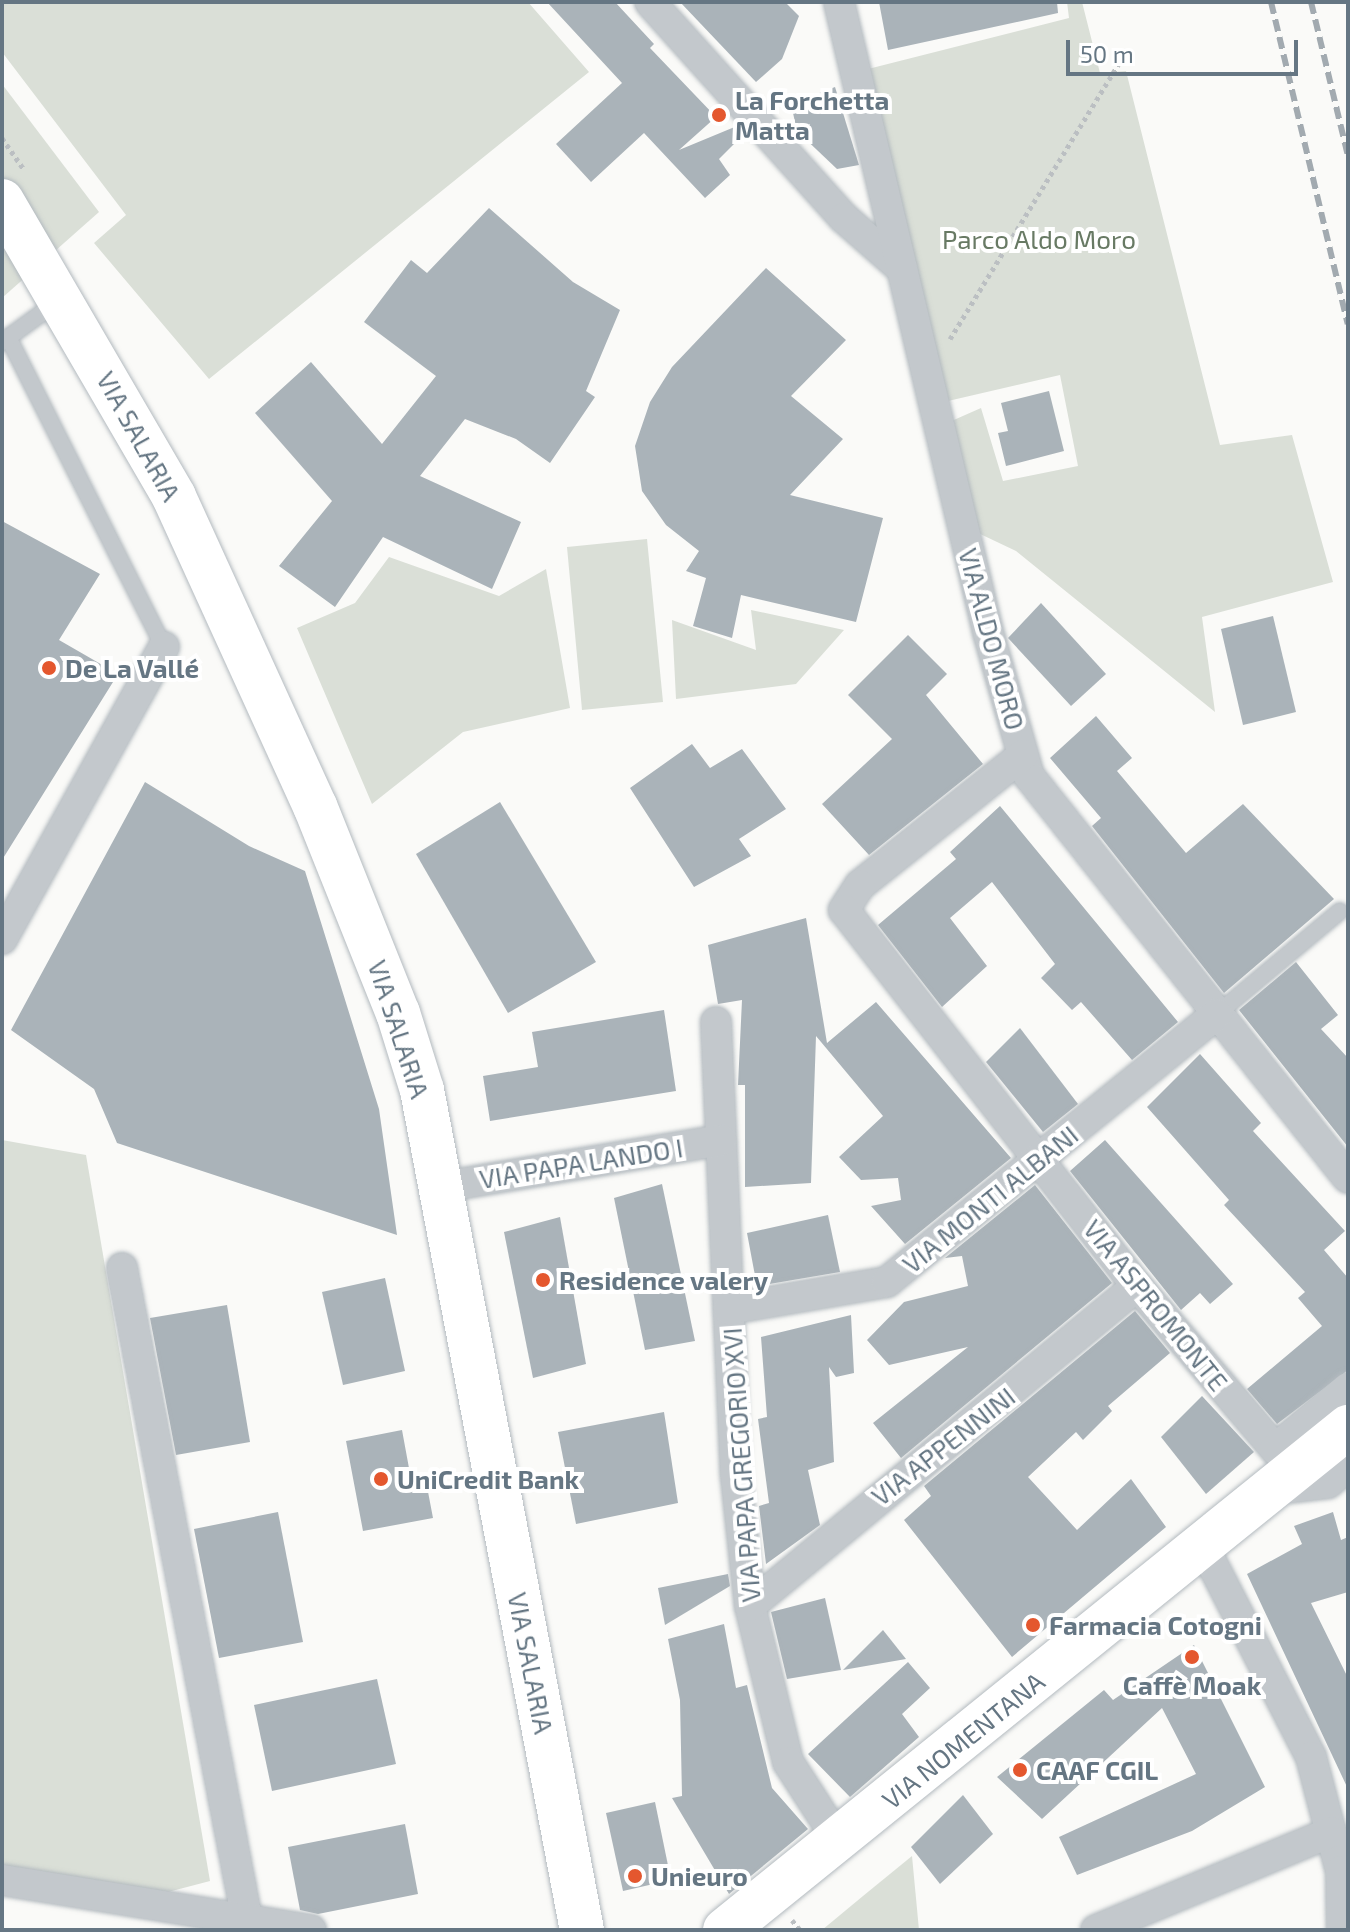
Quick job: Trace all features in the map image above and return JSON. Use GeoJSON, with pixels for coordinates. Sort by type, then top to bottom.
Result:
{"type":"FeatureCollection","features":[{"type":"Feature","properties":{"kind":"main road","name":"VIA SALARIA"},"geometry":{"type":"LineString","coordinates":[[2,201],[62,299],[174,497],[315,806],[398,1013],[422,1090],[582,1930]]}},
{"type":"Feature","properties":{"kind":"main road","name":"VIA NOMENTANA"},"geometry":{"type":"LineString","coordinates":[[725,1930],[839,1841],[1202,1544],[1272,1470],[1348,1427]]}},
{"type":"Feature","properties":{"kind":"street"},"geometry":{"type":"LineString","coordinates":[[650,2],[844,218],[902,269]]}},
{"type":"Feature","properties":{"kind":"street","name":"VIA ALDO MORO"},"geometry":{"type":"LineString","coordinates":[[839,2],[921,351],[1029,776],[1348,1178]]}},
{"type":"Feature","properties":{"kind":"street"},"geometry":{"type":"LineString","coordinates":[[2,939],[164,647]]}},
{"type":"Feature","properties":{"kind":"street","name":"VIA ASPROMONTE"},"geometry":{"type":"LineString","coordinates":[[1023,755],[860,885],[844,910],[1137,1286],[1272,1470]]}},
{"type":"Feature","properties":{"kind":"street","name":"VIA MONTI ALBANI"},"geometry":{"type":"LineString","coordinates":[[729,1309],[887,1282],[1217,1014]]}},
{"type":"Feature","properties":{"kind":"street","name":"VIA PAPA LANDO I"},"geometry":{"type":"LineString","coordinates":[[716,1022],[729,1309]]}},
{"type":"Feature","properties":{"kind":"street","name":"VIA PAPA LANDO I"},"geometry":{"type":"LineString","coordinates":[[441,1187],[721,1140]]}},
{"type":"Feature","properties":{"kind":"street"},"geometry":{"type":"LineString","coordinates":[[122,1268],[248,1926]]}},
{"type":"Feature","properties":{"kind":"street","name":"VIA APPENNINI"},"geometry":{"type":"LineString","coordinates":[[750,1606],[1137,1286]]}},
{"type":"Feature","properties":{"kind":"street","name":"VIA PAPA GREGORIO XVI"},"geometry":{"type":"LineString","coordinates":[[729,1309],[750,1606],[788,1762],[839,1841]]}},
{"type":"Feature","properties":{"kind":"street"},"geometry":{"type":"LineString","coordinates":[[1348,1388],[1272,1470],[1328,1483],[1348,1466]]}},
{"type":"Feature","properties":{"kind":"street"},"geometry":{"type":"LineString","coordinates":[[1202,1544],[1311,1757],[1341,1871],[1337,1928]]}},
{"type":"Feature","properties":{"kind":"street"},"geometry":{"type":"LineString","coordinates":[[1096,1930],[1331,1832]]}},
{"type":"Feature","properties":{"kind":"street"},"geometry":{"type":"LineString","coordinates":[[2,1880],[248,1926],[311,1930]]}},
{"type":"Feature","properties":{"kind":"lane"},"geometry":{"type":"LineString","coordinates":[[62,299],[5,340],[164,647]]}},
{"type":"Feature","properties":{"kind":"lane"},"geometry":{"type":"LineString","coordinates":[[1217,1014],[1340,911]]}},
{"type":"Feature","properties":{"kind":"path"},"geometry":{"type":"LineString","coordinates":[[921,351],[946,345],[1119,63]]}},
{"type":"Feature","properties":{"kind":"green space"},"geometry":{"type":"Polygon","coordinates":[[[2,2],[528,2],[589,72],[209,379],[94,243],[126,215],[2,52],[2,2]]]}},
{"type":"Feature","properties":{"kind":"green space","name":"Parco Aldo Moro"},"geometry":{"type":"Polygon","coordinates":[[[1067,2],[1082,2],[1100,73],[1126,71],[1220,445],[1292,435],[1333,582],[1202,617],[1215,712],[1016,551],[976,532],[947,423],[981,408],[1003,481],[1078,466],[1060,375],[948,401],[868,69],[1069,18],[1067,2]]]}},
{"type":"Feature","properties":{"kind":"green space"},"geometry":{"type":"Polygon","coordinates":[[[2,84],[99,212],[2,298],[2,84]]]}},
{"type":"Feature","properties":{"kind":"green space"},"geometry":{"type":"Polygon","coordinates":[[[647,539],[663,702],[582,710],[567,547],[647,539]]]}},
{"type":"Feature","properties":{"kind":"green space"},"geometry":{"type":"Polygon","coordinates":[[[389,557],[499,596],[546,569],[570,708],[463,732],[372,804],[297,628],[355,603],[389,557]]]}},
{"type":"Feature","properties":{"kind":"green space"},"geometry":{"type":"Polygon","coordinates":[[[751,610],[844,630],[796,684],[676,699],[672,620],[756,650],[751,610]]]}},
{"type":"Feature","properties":{"kind":"green space"},"geometry":{"type":"Polygon","coordinates":[[[2,1140],[86,1155],[210,1881],[168,1892],[2,1865],[2,1140]]]}},
{"type":"Feature","properties":{"kind":"green space"},"geometry":{"type":"Polygon","coordinates":[[[912,1856],[919,1930],[822,1930],[863,1896],[912,1856]]]}},
{"type":"Feature","properties":{"kind":"building"},"geometry":{"type":"Polygon","coordinates":[[[547,2],[615,2],[654,44],[650,48],[716,117],[679,150],[737,126],[744,134],[719,159],[730,175],[705,198],[644,133],[591,182],[556,144],[622,83],[547,2]]]}},
{"type":"Feature","properties":{"kind":"building"},"geometry":{"type":"Polygon","coordinates":[[[680,2],[785,2],[799,16],[782,59],[756,82],[680,2]]]}},
{"type":"Feature","properties":{"kind":"building"},"geometry":{"type":"Polygon","coordinates":[[[879,2],[1057,2],[1058,13],[888,50],[879,2]]]}},
{"type":"Feature","properties":{"kind":"building"},"geometry":{"type":"Polygon","coordinates":[[[835,87],[859,165],[837,169],[797,131],[791,104],[835,87]]]}},
{"type":"Feature","properties":{"kind":"building"},"geometry":{"type":"Polygon","coordinates":[[[489,208],[573,282],[620,310],[586,391],[595,397],[550,463],[516,439],[465,419],[420,476],[521,522],[492,589],[383,537],[335,607],[279,566],[332,501],[255,413],[311,362],[382,444],[436,376],[364,322],[411,260],[427,273],[489,208]]]}},
{"type":"Feature","properties":{"kind":"building"},"geometry":{"type":"Polygon","coordinates":[[[766,268],[846,340],[791,396],[843,439],[790,495],[883,518],[856,622],[741,595],[732,638],[693,626],[706,578],[686,571],[699,551],[666,525],[642,491],[635,446],[650,402],[672,367],[766,268]]]}},
{"type":"Feature","properties":{"kind":"building"},"geometry":{"type":"Polygon","coordinates":[[[1049,391],[1064,451],[1006,466],[998,433],[1008,431],[1001,403],[1049,391]]]}},
{"type":"Feature","properties":{"kind":"building"},"geometry":{"type":"Polygon","coordinates":[[[2,521],[100,574],[59,640],[118,674],[2,860],[2,521]]]}},
{"type":"Feature","properties":{"kind":"building"},"geometry":{"type":"Polygon","coordinates":[[[1041,603],[1106,674],[1071,706],[1008,638],[1041,603]]]}},
{"type":"Feature","properties":{"kind":"building"},"geometry":{"type":"Polygon","coordinates":[[[1273,616],[1296,712],[1243,725],[1221,629],[1273,616]]]}},
{"type":"Feature","properties":{"kind":"building"},"geometry":{"type":"Polygon","coordinates":[[[908,635],[947,674],[926,695],[983,764],[869,855],[822,804],[892,739],[848,695],[908,635]]]}},
{"type":"Feature","properties":{"kind":"building"},"geometry":{"type":"Polygon","coordinates":[[[1096,716],[1132,758],[1117,771],[1186,853],[1243,804],[1334,899],[1224,993],[1092,826],[1101,818],[1050,758],[1096,716]]]}},
{"type":"Feature","properties":{"kind":"building"},"geometry":{"type":"Polygon","coordinates":[[[692,744],[710,768],[742,749],[786,809],[739,839],[751,856],[694,887],[630,788],[692,744]]]}},
{"type":"Feature","properties":{"kind":"building"},"geometry":{"type":"Polygon","coordinates":[[[145,782],[249,846],[305,871],[379,1109],[397,1235],[117,1143],[94,1089],[11,1030],[145,782]]]}},
{"type":"Feature","properties":{"kind":"building"},"geometry":{"type":"Polygon","coordinates":[[[500,802],[596,962],[508,1013],[416,854],[500,802]]]}},
{"type":"Feature","properties":{"kind":"building"},"geometry":{"type":"Polygon","coordinates":[[[1000,806],[1178,1022],[1132,1060],[1081,1002],[1072,1010],[1041,978],[1055,964],[992,882],[950,918],[987,966],[942,1007],[878,925],[956,859],[950,852],[1000,806]]]}},
{"type":"Feature","properties":{"kind":"building"},"geometry":{"type":"Polygon","coordinates":[[[806,918],[827,1043],[876,1002],[1011,1158],[905,1244],[871,1206],[901,1200],[898,1178],[861,1180],[839,1157],[883,1116],[816,1036],[811,1183],[745,1187],[745,1085],[738,1085],[742,1000],[718,1004],[708,945],[806,918]]]}},
{"type":"Feature","properties":{"kind":"building"},"geometry":{"type":"Polygon","coordinates":[[[1296,962],[1338,1015],[1321,1029],[1348,1058],[1348,1147],[1239,1010],[1296,962]]]}},
{"type":"Feature","properties":{"kind":"building"},"geometry":{"type":"Polygon","coordinates":[[[664,1010],[676,1091],[490,1121],[483,1076],[538,1067],[532,1032],[664,1010]]]}},
{"type":"Feature","properties":{"kind":"building"},"geometry":{"type":"Polygon","coordinates":[[[1020,1028],[1078,1104],[1043,1132],[986,1062],[1020,1028]]]}},
{"type":"Feature","properties":{"kind":"building"},"geometry":{"type":"Polygon","coordinates":[[[1200,1054],[1261,1123],[1253,1131],[1345,1231],[1324,1250],[1348,1278],[1348,1370],[1277,1424],[1247,1389],[1322,1326],[1298,1298],[1305,1292],[1224,1205],[1229,1200],[1147,1107],[1200,1054]]]}},
{"type":"Feature","properties":{"kind":"building"},"geometry":{"type":"Polygon","coordinates":[[[1105,1140],[1233,1284],[1210,1304],[1200,1293],[1181,1310],[1070,1171],[1105,1140]]]}},
{"type":"Feature","properties":{"kind":"building"},"geometry":{"type":"Polygon","coordinates":[[[662,1184],[695,1341],[645,1350],[614,1198],[662,1184]]]}},
{"type":"Feature","properties":{"kind":"building"},"geometry":{"type":"Polygon","coordinates":[[[1035,1185],[1112,1283],[901,1458],[873,1423],[968,1347],[889,1365],[867,1340],[904,1302],[968,1286],[962,1256],[945,1258],[1035,1185]]]}},
{"type":"Feature","properties":{"kind":"building"},"geometry":{"type":"Polygon","coordinates":[[[828,1215],[840,1272],[757,1286],[747,1233],[828,1215]]]}},
{"type":"Feature","properties":{"kind":"building"},"geometry":{"type":"Polygon","coordinates":[[[560,1217],[586,1364],[533,1378],[504,1232],[560,1217]]]}},
{"type":"Feature","properties":{"kind":"building"},"geometry":{"type":"Polygon","coordinates":[[[385,1278],[405,1371],[343,1385],[322,1292],[385,1278]]]}},
{"type":"Feature","properties":{"kind":"building"},"geometry":{"type":"Polygon","coordinates":[[[227,1305],[250,1442],[176,1455],[150,1318],[227,1305]]]}},
{"type":"Feature","properties":{"kind":"building"},"geometry":{"type":"Polygon","coordinates":[[[1135,1311],[1170,1353],[1108,1406],[1112,1411],[1083,1440],[1076,1432],[1028,1477],[1077,1530],[1131,1479],[1166,1527],[1012,1657],[904,1520],[931,1496],[924,1486],[1135,1311]]]}},
{"type":"Feature","properties":{"kind":"building"},"geometry":{"type":"Polygon","coordinates":[[[851,1315],[854,1373],[836,1377],[829,1367],[834,1462],[808,1470],[820,1525],[766,1564],[759,1506],[769,1503],[758,1419],[767,1417],[761,1337],[851,1315]]]}},
{"type":"Feature","properties":{"kind":"building"},"geometry":{"type":"Polygon","coordinates":[[[1202,1396],[1254,1452],[1206,1494],[1161,1437],[1202,1396]]]}},
{"type":"Feature","properties":{"kind":"building"},"geometry":{"type":"Polygon","coordinates":[[[664,1412],[678,1503],[576,1524],[558,1432],[664,1412]]]}},
{"type":"Feature","properties":{"kind":"building"},"geometry":{"type":"Polygon","coordinates":[[[402,1430],[411,1479],[425,1476],[433,1518],[363,1531],[346,1441],[402,1430]]]}},
{"type":"Feature","properties":{"kind":"building"},"geometry":{"type":"Polygon","coordinates":[[[278,1512],[303,1642],[219,1658],[194,1529],[278,1512]]]}},
{"type":"Feature","properties":{"kind":"building"},"geometry":{"type":"Polygon","coordinates":[[[1333,1512],[1341,1540],[1348,1537],[1348,1592],[1311,1603],[1348,1678],[1348,1789],[1247,1574],[1302,1544],[1294,1526],[1333,1512]]]}},
{"type":"Feature","properties":{"kind":"building"},"geometry":{"type":"Polygon","coordinates":[[[728,1574],[730,1586],[665,1625],[658,1588],[728,1574]]]}},
{"type":"Feature","properties":{"kind":"building"},"geometry":{"type":"Polygon","coordinates":[[[825,1598],[841,1670],[787,1679],[771,1612],[825,1598]]]}},
{"type":"Feature","properties":{"kind":"building"},"geometry":{"type":"Polygon","coordinates":[[[724,1624],[736,1688],[747,1685],[772,1788],[808,1829],[729,1894],[672,1798],[682,1796],[680,1700],[668,1639],[724,1624]]]}},
{"type":"Feature","properties":{"kind":"building"},"geometry":{"type":"Polygon","coordinates":[[[883,1630],[906,1659],[843,1670],[883,1630]]]}},
{"type":"Feature","properties":{"kind":"building"},"geometry":{"type":"Polygon","coordinates":[[[1194,1645],[1265,1787],[1192,1831],[1077,1875],[1059,1837],[1196,1774],[1162,1708],[1042,1819],[997,1777],[1104,1690],[1113,1700],[1194,1645]]]}},
{"type":"Feature","properties":{"kind":"building"},"geometry":{"type":"Polygon","coordinates":[[[908,1662],[930,1688],[902,1714],[919,1737],[850,1797],[808,1754],[908,1662]]]}},
{"type":"Feature","properties":{"kind":"building"},"geometry":{"type":"Polygon","coordinates":[[[377,1679],[396,1764],[272,1791],[254,1705],[377,1679]]]}},
{"type":"Feature","properties":{"kind":"building"},"geometry":{"type":"Polygon","coordinates":[[[963,1795],[993,1834],[940,1884],[911,1847],[963,1795]]]}},
{"type":"Feature","properties":{"kind":"building"},"geometry":{"type":"Polygon","coordinates":[[[655,1802],[671,1880],[623,1891],[606,1813],[655,1802]]]}},
{"type":"Feature","properties":{"kind":"building"},"geometry":{"type":"Polygon","coordinates":[[[405,1824],[418,1894],[318,1914],[300,1910],[288,1847],[405,1824]]]}},
{"type":"Feature","properties":{"kind":"railway"},"geometry":{"type":"LineString","coordinates":[[1271,2],[1348,324]]}},
{"type":"Feature","properties":{"kind":"railway"},"geometry":{"type":"LineString","coordinates":[[1311,2],[1348,156]]}},
{"type":"Feature","properties":{"kind":"place","name":"La Forchetta Matta"},"geometry":{"type":"Point","coordinates":[719,115]}},
{"type":"Feature","properties":{"kind":"place","name":"De La Vallé"},"geometry":{"type":"Point","coordinates":[49,668]}},
{"type":"Feature","properties":{"kind":"place","name":"Residence valery"},"geometry":{"type":"Point","coordinates":[543,1280]}},
{"type":"Feature","properties":{"kind":"place","name":"UniCredit Bank"},"geometry":{"type":"Point","coordinates":[381,1479]}},
{"type":"Feature","properties":{"kind":"place","name":"Farmacia Cotogni"},"geometry":{"type":"Point","coordinates":[1033,1625]}},
{"type":"Feature","properties":{"kind":"place","name":"Caffè Moak"},"geometry":{"type":"Point","coordinates":[1192,1657]}},
{"type":"Feature","properties":{"kind":"place","name":"CAAF CGIL"},"geometry":{"type":"Point","coordinates":[1020,1770]}},
{"type":"Feature","properties":{"kind":"place","name":"Unieuro"},"geometry":{"type":"Point","coordinates":[635,1876]}}]}
